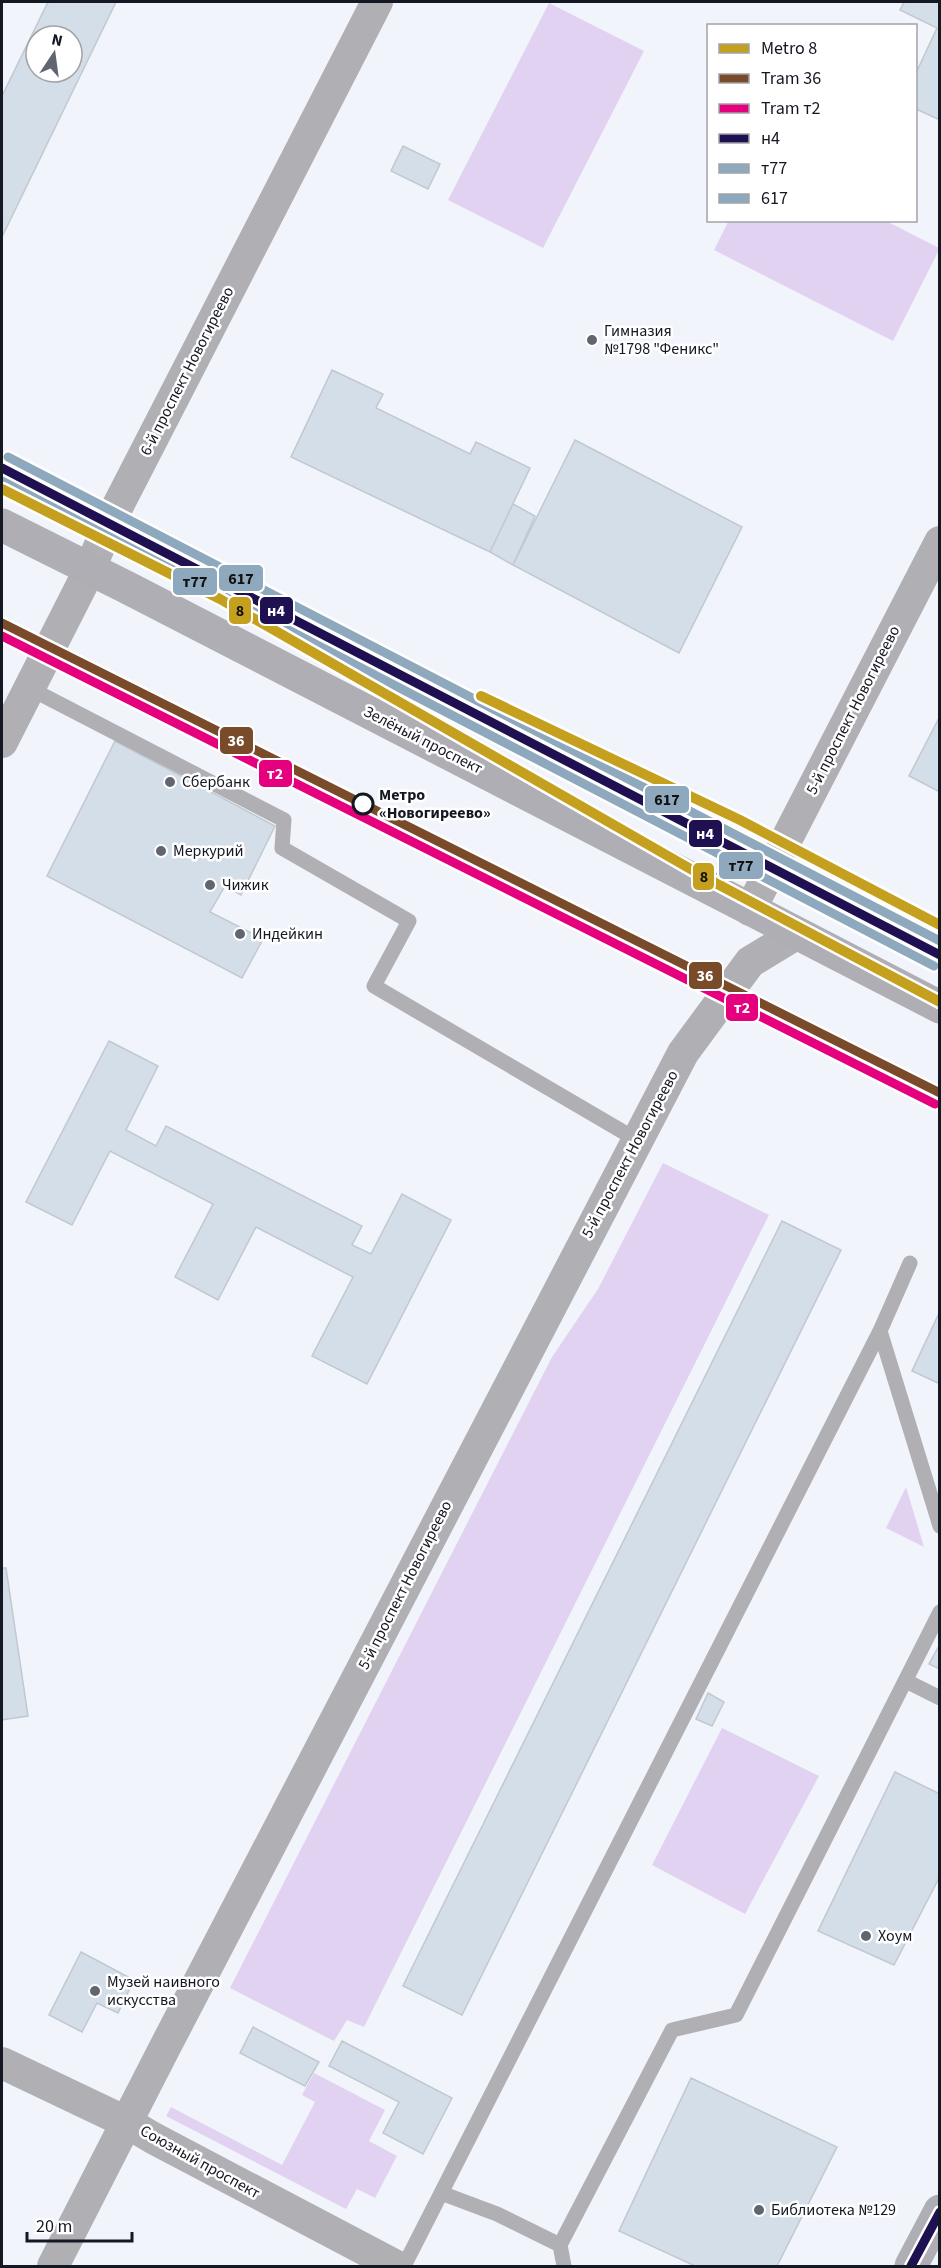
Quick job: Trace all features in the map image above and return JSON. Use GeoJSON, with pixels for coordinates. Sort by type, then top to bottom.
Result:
{"type":"FeatureCollection","features":[{"type":"Feature","properties":{"kind":"main road"},"geometry":{"type":"LineString","coordinates":[[2,468],[939,955]]}},
{"type":"Feature","properties":{"kind":"main road","name":"Зелёный проспект"},"geometry":{"type":"LineString","coordinates":[[2,525],[939,1007]]}},
{"type":"Feature","properties":{"kind":"main road"},"geometry":{"type":"LineString","coordinates":[[911,2266],[939,2211]]}},
{"type":"Feature","properties":{"kind":"street","name":"6-й проспект Новогиреево"},"geometry":{"type":"LineString","coordinates":[[2,742],[90,569],[109,523],[377,2]]}},
{"type":"Feature","properties":{"kind":"street","name":"5-й проспект Новогиреево"},"geometry":{"type":"LineString","coordinates":[[750,910],[939,542]]}},
{"type":"Feature","properties":{"kind":"street","name":"5-й проспект Новогиреево"},"geometry":{"type":"LineString","coordinates":[[53,2266],[683,1053],[750,962],[796,934]]}},
{"type":"Feature","properties":{"kind":"street","name":"Союзный проспект"},"geometry":{"type":"LineString","coordinates":[[2,2063],[126,2122],[396,2266]]}},
{"type":"Feature","properties":{"kind":"lane"},"geometry":{"type":"LineString","coordinates":[[29,688],[284,820],[282,848],[409,921],[374,986],[637,1140]]}},
{"type":"Feature","properties":{"kind":"lane"},"geometry":{"type":"LineString","coordinates":[[404,2266],[880,1331],[910,1263]]}},
{"type":"Feature","properties":{"kind":"lane"},"geometry":{"type":"LineString","coordinates":[[880,1331],[939,1526]]}},
{"type":"Feature","properties":{"kind":"lane"},"geometry":{"type":"LineString","coordinates":[[564,2266],[560,2245],[672,2030],[736,2015],[939,1612]]}},
{"type":"Feature","properties":{"kind":"lane"},"geometry":{"type":"LineString","coordinates":[[906,1681],[939,1698]]}},
{"type":"Feature","properties":{"kind":"lane"},"geometry":{"type":"LineString","coordinates":[[441,2193],[496,2214],[560,2245]]}},
{"type":"Feature","properties":{"kind":"shaded area"},"geometry":{"type":"Polygon","coordinates":[[[549,3],[644,51],[543,248],[448,200],[549,3]]]}},
{"type":"Feature","properties":{"kind":"shaded area"},"geometry":{"type":"Polygon","coordinates":[[[728,222],[888,222],[939,248],[893,341],[714,250],[728,222]]]}},
{"type":"Feature","properties":{"kind":"shaded area"},"geometry":{"type":"Polygon","coordinates":[[[663,1163],[769,1215],[364,2027],[347,2020],[334,2041],[230,1988],[552,1357],[598,1289],[663,1163]]]}},
{"type":"Feature","properties":{"kind":"shaded area"},"geometry":{"type":"Polygon","coordinates":[[[906,1487],[924,1547],[886,1528],[906,1487]]]}},
{"type":"Feature","properties":{"kind":"shaded area"},"geometry":{"type":"Polygon","coordinates":[[[722,1728],[819,1776],[745,1914],[652,1865],[722,1728]]]}},
{"type":"Feature","properties":{"kind":"shaded area"},"geometry":{"type":"Polygon","coordinates":[[[314,2073],[385,2110],[369,2141],[397,2156],[375,2198],[357,2189],[346,2209],[166,2116],[171,2107],[282,2165],[315,2102],[302,2095],[314,2073]]]}},
{"type":"Feature","properties":{"kind":"building"},"geometry":{"type":"Polygon","coordinates":[[[48,2],[116,2],[84,68],[84,24],[37,24],[48,2]]]}},
{"type":"Feature","properties":{"kind":"building"},"geometry":{"type":"Polygon","coordinates":[[[904,2],[940,2],[940,120],[917,109],[917,71],[937,28],[900,10],[904,2]]]}},
{"type":"Feature","properties":{"kind":"building"},"geometry":{"type":"Polygon","coordinates":[[[24,51],[24,84],[76,84],[2,237],[2,96],[24,51]]]}},
{"type":"Feature","properties":{"kind":"building"},"geometry":{"type":"Polygon","coordinates":[[[403,146],[440,164],[428,189],[391,171],[403,146]]]}},
{"type":"Feature","properties":{"kind":"building"},"geometry":{"type":"Polygon","coordinates":[[[332,370],[383,394],[376,408],[470,454],[476,442],[530,468],[490,552],[291,457],[332,370]]]}},
{"type":"Feature","properties":{"kind":"building"},"geometry":{"type":"Polygon","coordinates":[[[575,440],[742,527],[679,653],[513,565],[575,440]]]}},
{"type":"Feature","properties":{"kind":"building"},"geometry":{"type":"Polygon","coordinates":[[[513,504],[535,516],[513,565],[490,552],[513,504]]]}},
{"type":"Feature","properties":{"kind":"building"},"geometry":{"type":"Polygon","coordinates":[[[940,716],[940,792],[909,776],[940,716]]]}},
{"type":"Feature","properties":{"kind":"building","name":"Меркурий"},"geometry":{"type":"Polygon","coordinates":[[[115,741],[275,826],[241,895],[225,886],[210,912],[263,939],[242,978],[47,876],[115,741]]]}},
{"type":"Feature","properties":{"kind":"building"},"geometry":{"type":"Polygon","coordinates":[[[109,1041],[158,1066],[126,1130],[156,1146],[166,1126],[362,1226],[352,1245],[371,1254],[402,1194],[451,1220],[367,1384],[312,1356],[353,1277],[256,1227],[218,1300],[175,1277],[213,1204],[110,1151],[72,1225],[26,1202],[109,1041]]]}},
{"type":"Feature","properties":{"kind":"building"},"geometry":{"type":"Polygon","coordinates":[[[782,1221],[841,1250],[462,2015],[403,1986],[782,1221]]]}},
{"type":"Feature","properties":{"kind":"building"},"geometry":{"type":"Polygon","coordinates":[[[940,1311],[940,1384],[912,1371],[940,1311]]]}},
{"type":"Feature","properties":{"kind":"building"},"geometry":{"type":"Polygon","coordinates":[[[2,1568],[6,1568],[28,1716],[2,1720],[2,1568]]]}},
{"type":"Feature","properties":{"kind":"building"},"geometry":{"type":"Polygon","coordinates":[[[940,1644],[940,1669],[929,1664],[940,1644]]]}},
{"type":"Feature","properties":{"kind":"building"},"geometry":{"type":"Polygon","coordinates":[[[708,1693],[724,1702],[712,1726],[696,1719],[708,1693]]]}},
{"type":"Feature","properties":{"kind":"building"},"geometry":{"type":"Polygon","coordinates":[[[895,1772],[940,1794],[940,1876],[894,1965],[818,1931],[895,1772]]]}},
{"type":"Feature","properties":{"kind":"building","name":"Музей наивного искусства"},"geometry":{"type":"Polygon","coordinates":[[[81,1952],[134,1980],[118,2013],[97,2003],[82,2032],[49,2015],[81,1952]]]}},
{"type":"Feature","properties":{"kind":"building"},"geometry":{"type":"Polygon","coordinates":[[[253,2027],[319,2062],[305,2086],[240,2053],[253,2027]]]}},
{"type":"Feature","properties":{"kind":"building"},"geometry":{"type":"Polygon","coordinates":[[[342,2041],[452,2098],[423,2154],[383,2133],[399,2102],[329,2066],[342,2041]]]}},
{"type":"Feature","properties":{"kind":"building"},"geometry":{"type":"Polygon","coordinates":[[[691,2078],[837,2147],[777,2266],[695,2266],[619,2231],[691,2078]]]}},
{"type":"Feature","properties":{"kind":"metro line","name":"8"},"geometry":{"type":"LineString","coordinates":[[2,489],[220,599],[708,879],[940,1002]]}},
{"type":"Feature","properties":{"kind":"metro line","name":"8"},"geometry":{"type":"LineString","coordinates":[[481,696],[740,820],[940,925]]}},
{"type":"Feature","properties":{"kind":"tram line","name":"36"},"geometry":{"type":"LineString","coordinates":[[2,623],[940,1093]]}},
{"type":"Feature","properties":{"kind":"tram line","name":"т2"},"geometry":{"type":"LineString","coordinates":[[2,636],[935,1104]]}},
{"type":"Feature","properties":{"kind":"transit line","name":"617"},"geometry":{"type":"LineString","coordinates":[[8,457],[940,941]]}},
{"type":"Feature","properties":{"kind":"transit line","name":"н4"},"geometry":{"type":"LineString","coordinates":[[2,468],[940,955]]}},
{"type":"Feature","properties":{"kind":"transit line","name":"т77"},"geometry":{"type":"LineString","coordinates":[[2,481],[934,966]]}},
{"type":"Feature","properties":{"kind":"transit line","name":"н4"},"geometry":{"type":"LineString","coordinates":[[911,2266],[940,2212]]}},
{"type":"Feature","properties":{"kind":"place","name":"Гимназия №1798 \"Феникс\""},"geometry":{"type":"Point","coordinates":[592,340]}},
{"type":"Feature","properties":{"kind":"place","name":"Сбербанк"},"geometry":{"type":"Point","coordinates":[170,782]}},
{"type":"Feature","properties":{"kind":"place","name":"Метро «Новогиреево»"},"geometry":{"type":"Point","coordinates":[363,804]}},
{"type":"Feature","properties":{"kind":"place","name":"Меркурий"},"geometry":{"type":"Point","coordinates":[161,851]}},
{"type":"Feature","properties":{"kind":"place","name":"Чижик"},"geometry":{"type":"Point","coordinates":[210,885]}},
{"type":"Feature","properties":{"kind":"place","name":"Индейкин"},"geometry":{"type":"Point","coordinates":[240,934]}},
{"type":"Feature","properties":{"kind":"place","name":"Хоум"},"geometry":{"type":"Point","coordinates":[866,1936]}},
{"type":"Feature","properties":{"kind":"place","name":"Музей наивного искусства"},"geometry":{"type":"Point","coordinates":[95,1991]}},
{"type":"Feature","properties":{"kind":"place","name":"Библиотека №129"},"geometry":{"type":"Point","coordinates":[759,2210]}}]}
